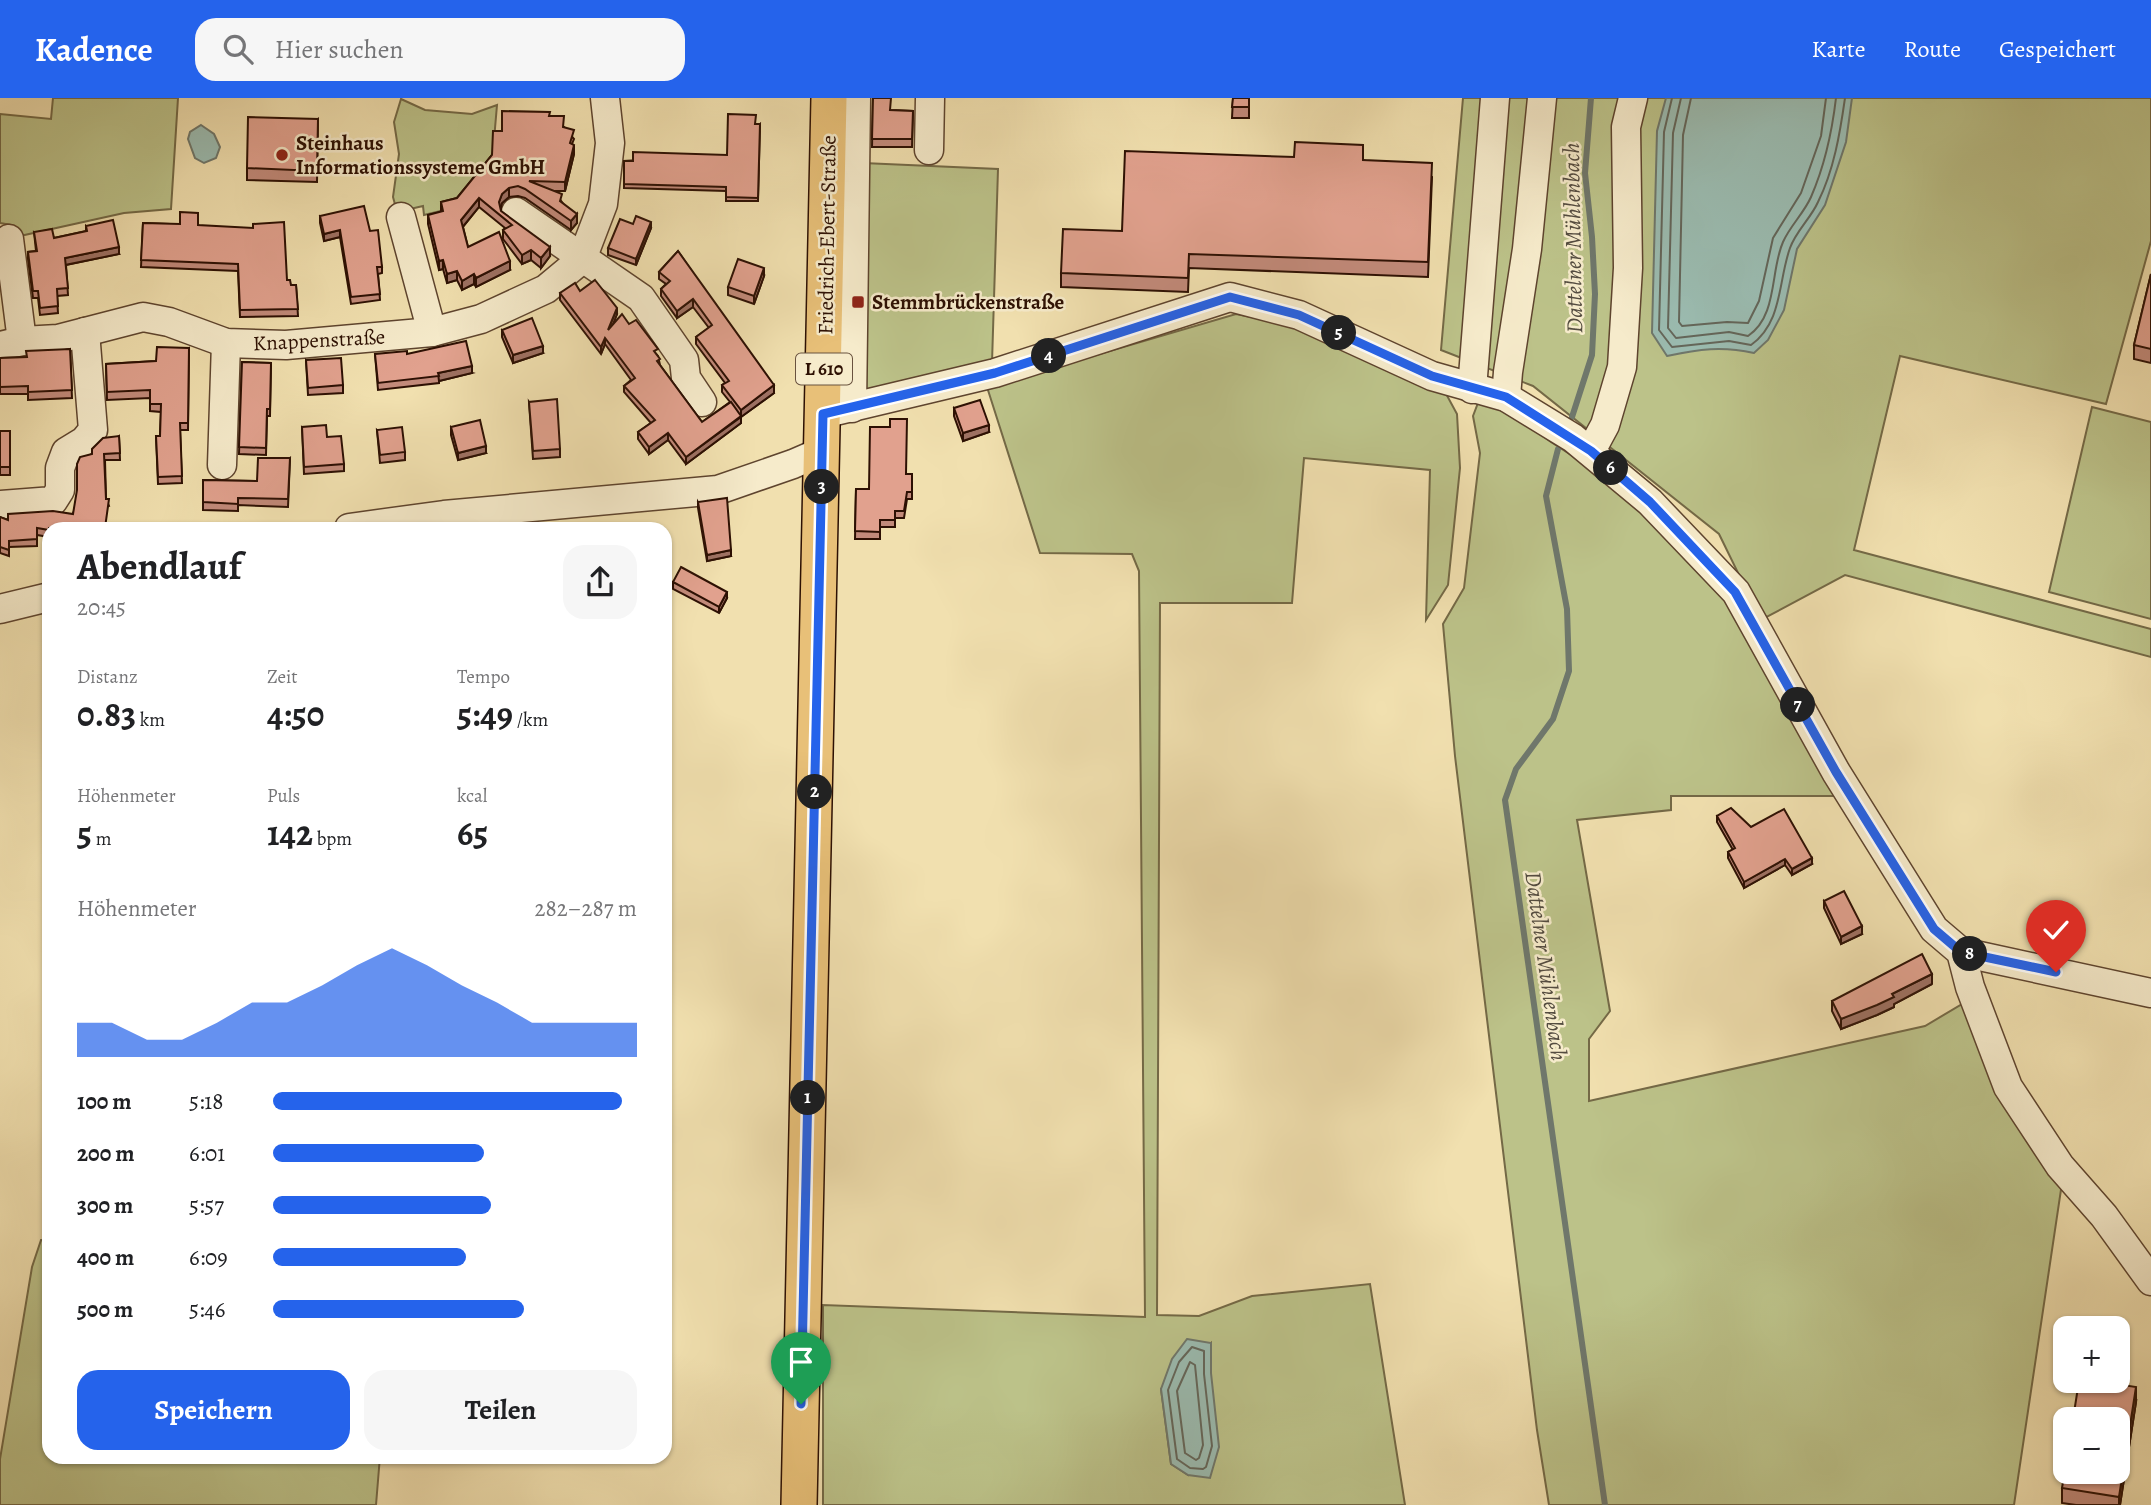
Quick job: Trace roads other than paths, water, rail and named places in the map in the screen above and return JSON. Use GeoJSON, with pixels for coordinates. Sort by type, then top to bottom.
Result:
{"type":"FeatureCollection","features":[{"type":"Feature","properties":{"kind":"main road","name":"Friedrich-Ebert-Straße"},"geometry":{"type":"LineString","coordinates":[[799,1505],[823,451],[838,411],[829,98]]}},
{"type":"Feature","properties":{"kind":"street","name":"Knappenstraße"},"geometry":{"type":"LineString","coordinates":[[9,239],[11,343],[58,339],[143,317],[169,322],[226,343],[286,345],[432,332],[481,319],[546,289],[582,259],[603,204],[610,143],[605,98]]}},
{"type":"Feature","properties":{"kind":"street"},"geometry":{"type":"LineString","coordinates":[[856,98],[838,411],[995,373],[1230,297],[1299,315],[1432,376],[1506,397],[1591,451],[1650,502],[1735,592],[1843,784],[1934,929],[1961,952],[2151,993]]}},
{"type":"Feature","properties":{"kind":"street"},"geometry":{"type":"LineString","coordinates":[[929,150],[930,98]]}},
{"type":"Feature","properties":{"kind":"street"},"geometry":{"type":"LineString","coordinates":[[1472,389],[1495,98]]}},
{"type":"Feature","properties":{"kind":"street"},"geometry":{"type":"LineString","coordinates":[[1506,397],[1527,248],[1542,98]]}},
{"type":"Feature","properties":{"kind":"street"},"geometry":{"type":"LineString","coordinates":[[1591,451],[1605,425],[1622,367],[1628,268],[1626,127],[1633,98]]}},
{"type":"Feature","properties":{"kind":"street"},"geometry":{"type":"LineString","coordinates":[[516,212],[641,298],[684,360],[685,378],[702,402]]}},
{"type":"Feature","properties":{"kind":"street"},"geometry":{"type":"LineString","coordinates":[[401,217],[432,332]]}},
{"type":"Feature","properties":{"kind":"street"},"geometry":{"type":"LineString","coordinates":[[0,505],[52,501],[60,490],[60,468],[66,452],[83,441],[93,430],[85,332]]}},
{"type":"Feature","properties":{"kind":"street"},"geometry":{"type":"LineString","coordinates":[[222,465],[226,343]]}},
{"type":"Feature","properties":{"kind":"street"},"geometry":{"type":"LineString","coordinates":[[393,522],[718,490],[823,451]]}},
{"type":"Feature","properties":{"kind":"street"},"geometry":{"type":"LineString","coordinates":[[0,609],[42,599]]}},
{"type":"Feature","properties":{"kind":"street"},"geometry":{"type":"LineString","coordinates":[[1961,952],[1970,988],[2008,1087],[2060,1166],[2104,1216],[2151,1281]]}},
{"type":"Feature","properties":{"kind":"water"},"geometry":{"type":"Polygon","coordinates":[[[1666,98],[1852,98],[1846,142],[1825,205],[1797,249],[1784,310],[1768,340],[1754,353],[1710,349],[1667,356],[1652,333],[1657,131],[1666,98]]]}},
{"type":"Feature","properties":{"kind":"water"},"geometry":{"type":"Polygon","coordinates":[[[201,125],[214,134],[220,147],[216,158],[204,163],[195,158],[188,139],[190,132],[201,125]]]}},
{"type":"Feature","properties":{"kind":"water"},"geometry":{"type":"Polygon","coordinates":[[[1187,1339],[1211,1343],[1211,1373],[1219,1447],[1210,1478],[1188,1475],[1171,1464],[1161,1389],[1172,1359],[1187,1339]]]}},
{"type":"Feature","properties":{"kind":"waterway","name":"Dattelner Mühlenbach"},"geometry":{"type":"LineString","coordinates":[[1572,417],[1592,355],[1595,294],[1585,173],[1591,98]]}},
{"type":"Feature","properties":{"kind":"waterway","name":"Dattelner Mühlenbach"},"geometry":{"type":"LineString","coordinates":[[1558,449],[1546,496],[1567,609],[1569,671],[1553,719],[1516,769],[1505,800],[1605,1505]]}},
{"type":"Feature","properties":{"kind":"place","name":"Steinhaus Informationssysteme GmbH"},"geometry":{"type":"Point","coordinates":[282,155]}},
{"type":"Feature","properties":{"kind":"place","name":"Stemmbrückenstraße"},"geometry":{"type":"Point","coordinates":[858,302]}}]}
